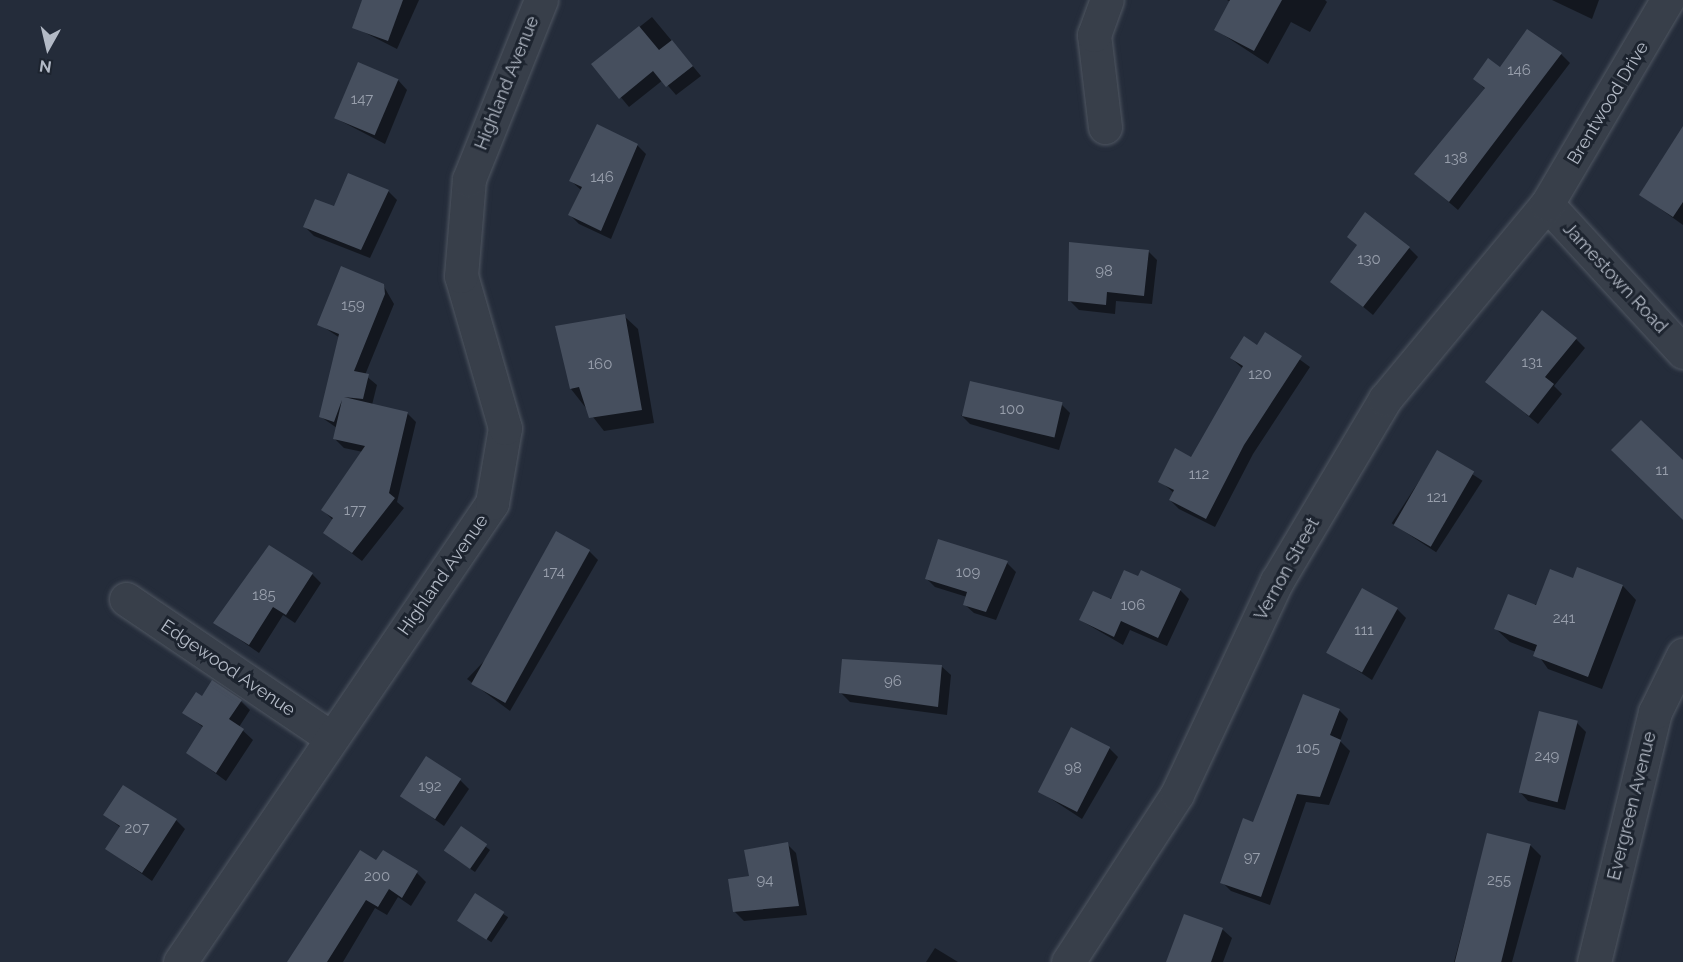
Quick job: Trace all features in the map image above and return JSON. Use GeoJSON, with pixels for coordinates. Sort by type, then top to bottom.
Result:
{"type":"FeatureCollection","features":[{"type":"Feature","properties":{"kind":"street","name":"Highland Avenue"},"geometry":{"type":"LineString","coordinates":[[180,962],[330,737],[492,503],[506,428],[461,276],[469,179],[541,0]]}},
{"type":"Feature","properties":{"kind":"street"},"geometry":{"type":"LineString","coordinates":[[1106,127],[1094,35],[1107,0]]}},
{"type":"Feature","properties":{"kind":"street","name":"Brentwood Drive"},"geometry":{"type":"LineString","coordinates":[[1547,204],[1667,0]]}},
{"type":"Feature","properties":{"kind":"street","name":"Jamestown Road"},"geometry":{"type":"LineString","coordinates":[[1547,204],[1683,352]]}},
{"type":"Feature","properties":{"kind":"street","name":"Vernon Street"},"geometry":{"type":"LineString","coordinates":[[1068,962],[1177,794],[1276,581],[1385,399],[1547,204]]}},
{"type":"Feature","properties":{"kind":"street","name":"Edgewood Avenue"},"geometry":{"type":"LineString","coordinates":[[126,599],[330,737]]}},
{"type":"Feature","properties":{"kind":"street","name":"Evergreen Avenue"},"geometry":{"type":"LineString","coordinates":[[1594,962],[1655,712],[1683,655]]}},
{"type":"Feature","properties":{"kind":"building"},"geometry":{"type":"Polygon","coordinates":[[[362,0],[403,0],[388,41],[352,28],[362,0]]]}},
{"type":"Feature","properties":{"kind":"building"},"geometry":{"type":"Polygon","coordinates":[[[1230,0],[1282,0],[1254,51],[1214,30],[1230,0]]]}},
{"type":"Feature","properties":{"kind":"building"},"geometry":{"type":"Polygon","coordinates":[[[639,26],[659,50],[672,40],[693,66],[666,87],[653,71],[619,99],[591,64],[639,26]]]}},
{"type":"Feature","properties":{"kind":"building"},"geometry":{"type":"Polygon","coordinates":[[[1527,29],[1562,53],[1449,202],[1414,174],[1485,88],[1473,79],[1488,58],[1500,67],[1527,29]]]}},
{"type":"Feature","properties":{"kind":"building"},"geometry":{"type":"Polygon","coordinates":[[[358,62],[399,79],[375,135],[334,118],[358,62]]]}},
{"type":"Feature","properties":{"kind":"building"},"geometry":{"type":"Polygon","coordinates":[[[597,124],[638,144],[601,231],[568,215],[582,187],[569,181],[597,124]]]}},
{"type":"Feature","properties":{"kind":"building"},"geometry":{"type":"Polygon","coordinates":[[[1683,126],[1683,202],[1673,217],[1639,195],[1683,126]]]}},
{"type":"Feature","properties":{"kind":"building"},"geometry":{"type":"Polygon","coordinates":[[[348,173],[389,190],[361,250],[303,227],[315,199],[334,206],[348,173]]]}},
{"type":"Feature","properties":{"kind":"building"},"geometry":{"type":"Polygon","coordinates":[[[1365,212],[1410,247],[1363,307],[1330,282],[1357,245],[1347,237],[1365,212]]]}},
{"type":"Feature","properties":{"kind":"building"},"geometry":{"type":"Polygon","coordinates":[[[1069,242],[1149,250],[1144,296],[1107,292],[1106,305],[1068,301],[1069,242]]]}},
{"type":"Feature","properties":{"kind":"building"},"geometry":{"type":"Polygon","coordinates":[[[341,266],[384,284],[385,294],[354,371],[369,374],[363,399],[344,397],[408,412],[389,493],[395,498],[352,553],[323,533],[333,518],[321,510],[365,446],[333,439],[342,400],[334,422],[319,417],[339,334],[317,325],[341,266]]]}},
{"type":"Feature","properties":{"kind":"building"},"geometry":{"type":"Polygon","coordinates":[[[1542,310],[1577,338],[1545,377],[1554,384],[1529,416],[1485,382],[1542,310]]]}},
{"type":"Feature","properties":{"kind":"building"},"geometry":{"type":"Polygon","coordinates":[[[625,314],[642,410],[589,418],[579,387],[570,389],[555,326],[625,314]]]}},
{"type":"Feature","properties":{"kind":"building"},"geometry":{"type":"Polygon","coordinates":[[[1265,332],[1302,356],[1244,445],[1206,519],[1169,500],[1174,490],[1158,482],[1175,448],[1191,457],[1243,366],[1230,358],[1244,336],[1257,345],[1265,332]]]}},
{"type":"Feature","properties":{"kind":"building"},"geometry":{"type":"Polygon","coordinates":[[[970,381],[1063,402],[1054,437],[962,416],[970,381]]]}},
{"type":"Feature","properties":{"kind":"building"},"geometry":{"type":"Polygon","coordinates":[[[1641,420],[1683,460],[1683,520],[1611,450],[1641,420]]]}},
{"type":"Feature","properties":{"kind":"building"},"geometry":{"type":"Polygon","coordinates":[[[1437,450],[1474,472],[1431,547],[1394,525],[1437,450]]]}},
{"type":"Feature","properties":{"kind":"building"},"geometry":{"type":"Polygon","coordinates":[[[556,531],[590,550],[505,703],[471,684],[556,531]]]}},
{"type":"Feature","properties":{"kind":"building"},"geometry":{"type":"Polygon","coordinates":[[[938,539],[1008,561],[986,612],[963,605],[967,592],[925,579],[938,539]]]}},
{"type":"Feature","properties":{"kind":"building"},"geometry":{"type":"Polygon","coordinates":[[[269,545],[313,573],[286,615],[273,607],[249,645],[213,623],[269,545]]]}},
{"type":"Feature","properties":{"kind":"building"},"geometry":{"type":"Polygon","coordinates":[[[1577,567],[1623,585],[1588,677],[1533,656],[1537,645],[1494,629],[1508,594],[1536,605],[1550,569],[1573,578],[1577,567]]]}},
{"type":"Feature","properties":{"kind":"building"},"geometry":{"type":"Polygon","coordinates":[[[1124,570],[1138,576],[1141,570],[1181,589],[1158,638],[1121,621],[1114,637],[1079,620],[1093,591],[1111,599],[1124,570]]]}},
{"type":"Feature","properties":{"kind":"building"},"geometry":{"type":"Polygon","coordinates":[[[1362,588],[1398,608],[1362,673],[1326,653],[1362,588]]]}},
{"type":"Feature","properties":{"kind":"building"},"geometry":{"type":"Polygon","coordinates":[[[842,659],[942,665],[938,707],[839,693],[842,659]]]}},
{"type":"Feature","properties":{"kind":"building"},"geometry":{"type":"Polygon","coordinates":[[[212,680],[242,700],[229,719],[244,729],[216,773],[186,753],[203,726],[182,713],[196,692],[202,696],[212,680]]]}},
{"type":"Feature","properties":{"kind":"building"},"geometry":{"type":"Polygon","coordinates":[[[1303,694],[1340,709],[1330,735],[1341,740],[1320,797],[1297,794],[1261,897],[1220,883],[1243,818],[1253,822],[1303,694]]]}},
{"type":"Feature","properties":{"kind":"building"},"geometry":{"type":"Polygon","coordinates":[[[1539,711],[1578,721],[1557,802],[1519,793],[1539,711]]]}},
{"type":"Feature","properties":{"kind":"building"},"geometry":{"type":"Polygon","coordinates":[[[1071,727],[1110,747],[1077,812],[1038,792],[1071,727]]]}},
{"type":"Feature","properties":{"kind":"building"},"geometry":{"type":"Polygon","coordinates":[[[426,756],[461,779],[435,819],[400,796],[426,756]]]}},
{"type":"Feature","properties":{"kind":"building"},"geometry":{"type":"Polygon","coordinates":[[[123,785],[177,819],[142,873],[105,849],[120,826],[103,815],[123,785]]]}},
{"type":"Feature","properties":{"kind":"building"},"geometry":{"type":"Polygon","coordinates":[[[461,826],[487,844],[470,869],[444,851],[461,826]]]}},
{"type":"Feature","properties":{"kind":"building"},"geometry":{"type":"Polygon","coordinates":[[[1487,833],[1531,844],[1501,962],[1455,962],[1487,833]]]}},
{"type":"Feature","properties":{"kind":"building"},"geometry":{"type":"Polygon","coordinates":[[[788,842],[799,906],[733,912],[728,879],[749,876],[744,850],[788,842]]]}},
{"type":"Feature","properties":{"kind":"building"},"geometry":{"type":"Polygon","coordinates":[[[360,850],[376,860],[383,850],[418,871],[402,898],[389,889],[378,907],[366,900],[327,962],[287,962],[360,850]]]}},
{"type":"Feature","properties":{"kind":"building"},"geometry":{"type":"Polygon","coordinates":[[[475,893],[504,912],[486,940],[457,921],[475,893]]]}},
{"type":"Feature","properties":{"kind":"building"},"geometry":{"type":"Polygon","coordinates":[[[1184,914],[1223,928],[1211,962],[1166,962],[1184,914]]]}}]}
